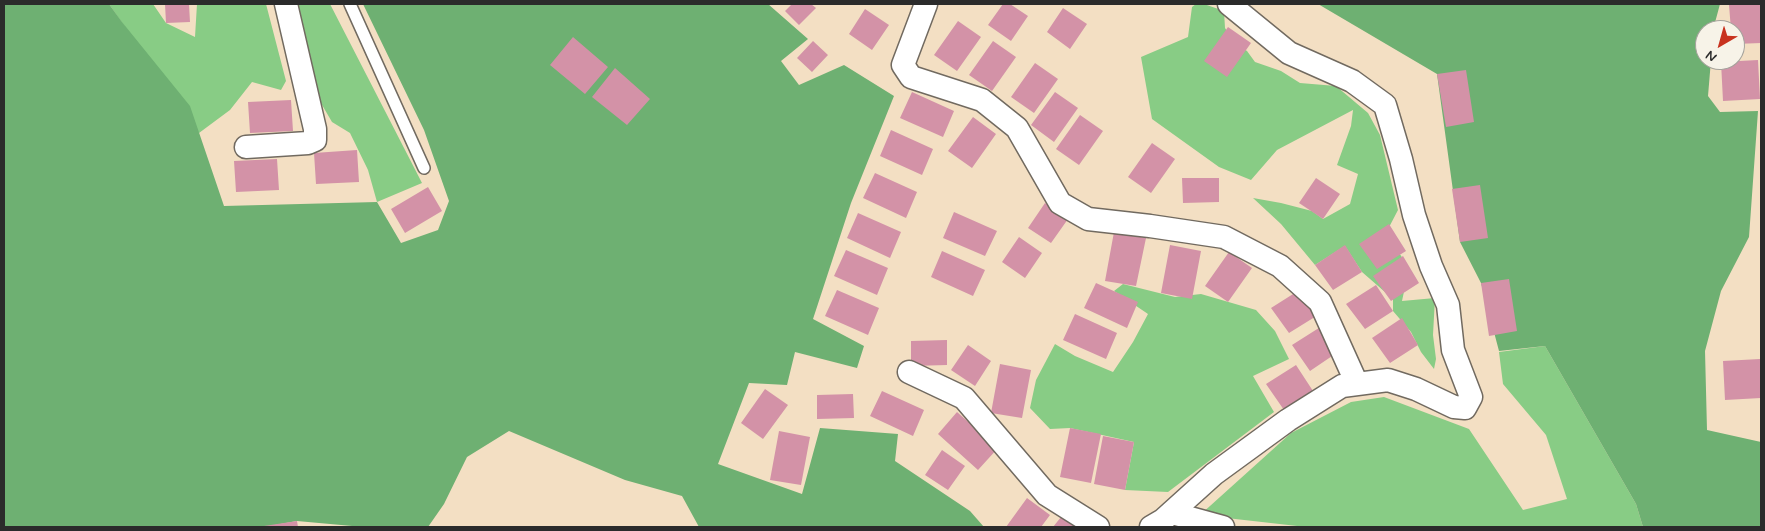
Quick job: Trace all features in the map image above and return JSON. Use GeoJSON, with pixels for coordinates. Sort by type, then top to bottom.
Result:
{"type":"FeatureCollection","features":[{"type":"Feature","properties":{"kind":"street"},"geometry":{"type":"LineString","coordinates":[[246,148],[308,143],[315,140],[315,129],[286,4]]}},
{"type":"Feature","properties":{"kind":"street"},"geometry":{"type":"LineString","coordinates":[[926,4],[903,65],[911,77],[982,100],[1018,128],[1060,203],[1088,219],[1224,237],[1280,266],[1320,302],[1357,384]]}},
{"type":"Feature","properties":{"kind":"street"},"geometry":{"type":"LineString","coordinates":[[1151,527],[1172,513],[1214,474],[1288,420],[1342,386],[1388,380],[1416,389],[1454,407],[1465,408],[1471,397],[1453,350],[1448,305],[1431,266],[1414,215],[1402,159],[1385,105],[1352,81],[1289,53],[1229,4]]}},
{"type":"Feature","properties":{"kind":"street"},"geometry":{"type":"LineString","coordinates":[[909,372],[964,398],[1047,495],[1098,527]]}},
{"type":"Feature","properties":{"kind":"street"},"geometry":{"type":"LineString","coordinates":[[1172,513],[1223,527]]}},
{"type":"Feature","properties":{"kind":"lane"},"geometry":{"type":"LineString","coordinates":[[350,4],[424,168]]}},
{"type":"Feature","properties":{"kind":"green space"},"geometry":{"type":"Polygon","coordinates":[[[4,4],[109,4],[190,106],[224,206],[377,202],[401,243],[438,230],[449,201],[424,130],[363,4],[768,4],[808,39],[781,61],[799,85],[844,65],[894,96],[851,203],[813,319],[864,346],[857,368],[795,352],[787,385],[749,383],[718,464],[802,494],[820,428],[898,434],[895,461],[970,511],[984,527],[699,527],[682,496],[625,480],[509,431],[467,457],[444,504],[428,527],[363,527],[297,521],[264,527],[4,527],[4,4]]]}},
{"type":"Feature","properties":{"kind":"green space"},"geometry":{"type":"Polygon","coordinates":[[[109,4],[153,4],[166,23],[195,37],[197,4],[266,4],[286,81],[281,90],[252,82],[230,110],[199,133],[109,4]]]}},
{"type":"Feature","properties":{"kind":"green space"},"geometry":{"type":"Polygon","coordinates":[[[295,4],[330,4],[422,183],[377,202],[368,170],[350,133],[332,122],[318,98],[295,4]]]}},
{"type":"Feature","properties":{"kind":"green space"},"geometry":{"type":"Polygon","coordinates":[[[1196,4],[1204,4],[1224,11],[1225,28],[1235,43],[1247,51],[1255,62],[1281,71],[1300,83],[1336,86],[1368,113],[1380,135],[1398,210],[1386,233],[1409,268],[1402,301],[1435,298],[1433,335],[1436,359],[1434,369],[1421,352],[1411,332],[1393,311],[1393,299],[1362,272],[1345,246],[1315,265],[1281,224],[1253,198],[1312,211],[1323,219],[1350,204],[1358,174],[1337,165],[1351,126],[1353,110],[1277,150],[1251,180],[1219,167],[1152,119],[1141,57],[1188,37],[1192,7],[1196,4]]]}},
{"type":"Feature","properties":{"kind":"green space"},"geometry":{"type":"Polygon","coordinates":[[[1318,4],[1720,4],[1716,20],[1695,20],[1695,70],[1710,70],[1708,96],[1720,112],[1758,111],[1749,237],[1721,291],[1705,351],[1707,430],[1761,442],[1761,527],[1643,527],[1636,504],[1545,346],[1499,351],[1481,283],[1460,242],[1437,74],[1318,4]]]}},
{"type":"Feature","properties":{"kind":"green space"},"geometry":{"type":"Polygon","coordinates":[[[1123,284],[1175,297],[1201,294],[1256,310],[1275,331],[1289,359],[1253,376],[1274,412],[1168,492],[1125,490],[1134,442],[1070,428],[1050,429],[1030,408],[1036,380],[1055,344],[1075,356],[1113,372],[1133,342],[1148,314],[1114,291],[1123,284]]]}},
{"type":"Feature","properties":{"kind":"green space"},"geometry":{"type":"Polygon","coordinates":[[[1545,346],[1636,504],[1643,527],[1306,527],[1200,515],[1291,433],[1351,402],[1384,397],[1469,429],[1523,510],[1567,499],[1546,435],[1503,384],[1499,352],[1545,346]]]}},
{"type":"Feature","properties":{"kind":"building"},"geometry":{"type":"Polygon","coordinates":[[[165,4],[189,4],[190,22],[166,23],[165,4]]]}},
{"type":"Feature","properties":{"kind":"building"},"geometry":{"type":"Polygon","coordinates":[[[792,4],[811,4],[816,8],[799,25],[785,11],[792,4]]]}},
{"type":"Feature","properties":{"kind":"building"},"geometry":{"type":"Polygon","coordinates":[[[1003,4],[1010,4],[1028,16],[1011,41],[988,25],[1003,4]]]}},
{"type":"Feature","properties":{"kind":"building"},"geometry":{"type":"Polygon","coordinates":[[[1761,4],[1761,43],[1745,44],[1745,20],[1730,20],[1729,5],[1761,4]]]}},
{"type":"Feature","properties":{"kind":"building"},"geometry":{"type":"Polygon","coordinates":[[[1063,8],[1087,24],[1070,49],[1047,32],[1063,8]]]}},
{"type":"Feature","properties":{"kind":"building"},"geometry":{"type":"Polygon","coordinates":[[[865,9],[889,25],[872,50],[849,34],[865,9]]]}},
{"type":"Feature","properties":{"kind":"building"},"geometry":{"type":"Polygon","coordinates":[[[958,21],[981,37],[957,71],[934,55],[958,21]]]}},
{"type":"Feature","properties":{"kind":"building"},"geometry":{"type":"Polygon","coordinates":[[[1228,27],[1251,43],[1227,77],[1204,61],[1228,27]]]}},
{"type":"Feature","properties":{"kind":"building"},"geometry":{"type":"Polygon","coordinates":[[[573,37],[608,67],[585,94],[550,65],[573,37]]]}},
{"type":"Feature","properties":{"kind":"building"},"geometry":{"type":"Polygon","coordinates":[[[813,41],[828,55],[812,72],[797,58],[813,41]]]}},
{"type":"Feature","properties":{"kind":"building"},"geometry":{"type":"Polygon","coordinates":[[[993,41],[1016,57],[992,91],[969,75],[993,41]]]}},
{"type":"Feature","properties":{"kind":"building"},"geometry":{"type":"Polygon","coordinates":[[[1758,60],[1760,99],[1723,101],[1721,70],[1745,70],[1745,61],[1758,60]]]}},
{"type":"Feature","properties":{"kind":"building"},"geometry":{"type":"Polygon","coordinates":[[[1035,63],[1058,79],[1034,113],[1011,97],[1035,63]]]}},
{"type":"Feature","properties":{"kind":"building"},"geometry":{"type":"Polygon","coordinates":[[[615,68],[650,99],[627,125],[592,97],[615,68]]]}},
{"type":"Feature","properties":{"kind":"building"},"geometry":{"type":"Polygon","coordinates":[[[1466,70],[1474,122],[1446,127],[1437,74],[1466,70]]]}},
{"type":"Feature","properties":{"kind":"building"},"geometry":{"type":"Polygon","coordinates":[[[912,92],[954,111],[943,137],[900,118],[912,92]]]}},
{"type":"Feature","properties":{"kind":"building"},"geometry":{"type":"Polygon","coordinates":[[[1055,92],[1078,108],[1054,142],[1031,125],[1055,92]]]}},
{"type":"Feature","properties":{"kind":"building"},"geometry":{"type":"Polygon","coordinates":[[[291,100],[293,131],[250,133],[248,102],[291,100]]]}},
{"type":"Feature","properties":{"kind":"building"},"geometry":{"type":"Polygon","coordinates":[[[1080,115],[1103,131],[1079,165],[1056,149],[1080,115]]]}},
{"type":"Feature","properties":{"kind":"building"},"geometry":{"type":"Polygon","coordinates":[[[973,117],[996,134],[972,168],[948,151],[973,117]]]}},
{"type":"Feature","properties":{"kind":"building"},"geometry":{"type":"Polygon","coordinates":[[[891,130],[933,149],[922,175],[880,156],[891,130]]]}},
{"type":"Feature","properties":{"kind":"building"},"geometry":{"type":"Polygon","coordinates":[[[1152,143],[1175,159],[1151,193],[1128,177],[1152,143]]]}},
{"type":"Feature","properties":{"kind":"building"},"geometry":{"type":"Polygon","coordinates":[[[357,150],[359,182],[316,184],[314,153],[357,150]]]}},
{"type":"Feature","properties":{"kind":"building"},"geometry":{"type":"Polygon","coordinates":[[[277,159],[279,190],[236,192],[234,161],[277,159]]]}},
{"type":"Feature","properties":{"kind":"building"},"geometry":{"type":"Polygon","coordinates":[[[875,173],[917,192],[906,218],[863,198],[875,173]]]}},
{"type":"Feature","properties":{"kind":"building"},"geometry":{"type":"Polygon","coordinates":[[[1182,178],[1219,178],[1219,202],[1183,203],[1182,178]]]}},
{"type":"Feature","properties":{"kind":"building"},"geometry":{"type":"Polygon","coordinates":[[[1316,178],[1340,194],[1323,219],[1299,203],[1316,178]]]}},
{"type":"Feature","properties":{"kind":"building"},"geometry":{"type":"Polygon","coordinates":[[[1480,185],[1488,238],[1460,242],[1452,189],[1480,185]]]}},
{"type":"Feature","properties":{"kind":"building"},"geometry":{"type":"Polygon","coordinates":[[[428,187],[442,211],[405,233],[391,209],[428,187]]]}},
{"type":"Feature","properties":{"kind":"building"},"geometry":{"type":"Polygon","coordinates":[[[1045,203],[1068,219],[1051,243],[1028,228],[1045,203]]]}},
{"type":"Feature","properties":{"kind":"building"},"geometry":{"type":"Polygon","coordinates":[[[954,212],[997,231],[985,256],[943,238],[954,212]]]}},
{"type":"Feature","properties":{"kind":"building"},"geometry":{"type":"Polygon","coordinates":[[[858,213],[901,232],[890,258],[847,238],[858,213]]]}},
{"type":"Feature","properties":{"kind":"building"},"geometry":{"type":"Polygon","coordinates":[[[1389,224],[1406,251],[1377,269],[1359,244],[1389,224]]]}},
{"type":"Feature","properties":{"kind":"building"},"geometry":{"type":"Polygon","coordinates":[[[1114,232],[1146,238],[1136,286],[1105,281],[1114,232]]]}},
{"type":"Feature","properties":{"kind":"building"},"geometry":{"type":"Polygon","coordinates":[[[1019,237],[1042,253],[1025,278],[1002,262],[1019,237]]]}},
{"type":"Feature","properties":{"kind":"building"},"geometry":{"type":"Polygon","coordinates":[[[1170,245],[1201,251],[1192,299],[1161,293],[1170,245]]]}},
{"type":"Feature","properties":{"kind":"building"},"geometry":{"type":"Polygon","coordinates":[[[1345,245],[1362,272],[1333,290],[1315,265],[1345,245]]]}},
{"type":"Feature","properties":{"kind":"building"},"geometry":{"type":"Polygon","coordinates":[[[846,250],[888,268],[877,295],[834,276],[846,250]]]}},
{"type":"Feature","properties":{"kind":"building"},"geometry":{"type":"Polygon","coordinates":[[[942,251],[985,270],[973,296],[931,277],[942,251]]]}},
{"type":"Feature","properties":{"kind":"building"},"geometry":{"type":"Polygon","coordinates":[[[1229,252],[1252,268],[1228,302],[1205,286],[1229,252]]]}},
{"type":"Feature","properties":{"kind":"building"},"geometry":{"type":"Polygon","coordinates":[[[1403,256],[1419,283],[1391,301],[1373,276],[1403,256]]]}},
{"type":"Feature","properties":{"kind":"building"},"geometry":{"type":"Polygon","coordinates":[[[1509,279],[1517,331],[1489,336],[1481,283],[1509,279]]]}},
{"type":"Feature","properties":{"kind":"building"},"geometry":{"type":"Polygon","coordinates":[[[1096,283],[1138,302],[1127,328],[1084,308],[1096,283]]]}},
{"type":"Feature","properties":{"kind":"building"},"geometry":{"type":"Polygon","coordinates":[[[1376,285],[1393,311],[1365,329],[1346,304],[1376,285]]]}},
{"type":"Feature","properties":{"kind":"building"},"geometry":{"type":"Polygon","coordinates":[[[1301,289],[1318,315],[1289,333],[1271,308],[1301,289]]]}},
{"type":"Feature","properties":{"kind":"building"},"geometry":{"type":"Polygon","coordinates":[[[837,290],[879,308],[868,335],[825,316],[837,290]]]}},
{"type":"Feature","properties":{"kind":"building"},"geometry":{"type":"Polygon","coordinates":[[[1075,314],[1117,333],[1106,359],[1063,340],[1075,314]]]}},
{"type":"Feature","properties":{"kind":"building"},"geometry":{"type":"Polygon","coordinates":[[[1402,318],[1418,345],[1390,363],[1372,338],[1402,318]]]}},
{"type":"Feature","properties":{"kind":"building"},"geometry":{"type":"Polygon","coordinates":[[[1322,326],[1338,352],[1310,371],[1292,345],[1322,326]]]}},
{"type":"Feature","properties":{"kind":"building"},"geometry":{"type":"Polygon","coordinates":[[[947,340],[947,365],[911,366],[911,341],[947,340]]]}},
{"type":"Feature","properties":{"kind":"building"},"geometry":{"type":"Polygon","coordinates":[[[968,345],[991,361],[975,386],[951,370],[968,345]]]}},
{"type":"Feature","properties":{"kind":"building"},"geometry":{"type":"Polygon","coordinates":[[[1760,359],[1761,398],[1725,400],[1723,361],[1760,359]]]}},
{"type":"Feature","properties":{"kind":"building"},"geometry":{"type":"Polygon","coordinates":[[[1000,364],[1031,370],[1022,418],[991,413],[1000,364]]]}},
{"type":"Feature","properties":{"kind":"building"},"geometry":{"type":"Polygon","coordinates":[[[1296,365],[1313,391],[1284,410],[1266,384],[1296,365]]]}},
{"type":"Feature","properties":{"kind":"building"},"geometry":{"type":"Polygon","coordinates":[[[765,389],[788,405],[763,439],[741,423],[765,389]]]}},
{"type":"Feature","properties":{"kind":"building"},"geometry":{"type":"Polygon","coordinates":[[[882,391],[924,410],[913,436],[870,416],[882,391]]]}},
{"type":"Feature","properties":{"kind":"building"},"geometry":{"type":"Polygon","coordinates":[[[853,394],[854,418],[817,419],[817,395],[853,394]]]}},
{"type":"Feature","properties":{"kind":"building"},"geometry":{"type":"Polygon","coordinates":[[[957,412],[998,448],[978,470],[938,434],[957,412]]]}},
{"type":"Feature","properties":{"kind":"building"},"geometry":{"type":"Polygon","coordinates":[[[1070,428],[1101,434],[1091,483],[1060,477],[1070,428]]]}},
{"type":"Feature","properties":{"kind":"building"},"geometry":{"type":"Polygon","coordinates":[[[779,431],[810,437],[801,485],[770,480],[779,431]]]}},
{"type":"Feature","properties":{"kind":"building"},"geometry":{"type":"Polygon","coordinates":[[[1103,436],[1134,442],[1125,490],[1094,484],[1103,436]]]}},
{"type":"Feature","properties":{"kind":"building"},"geometry":{"type":"Polygon","coordinates":[[[942,450],[965,466],[948,490],[925,475],[942,450]]]}},
{"type":"Feature","properties":{"kind":"building"},"geometry":{"type":"Polygon","coordinates":[[[1027,498],[1050,515],[1041,527],[1006,527],[1027,498]]]}},
{"type":"Feature","properties":{"kind":"building"},"geometry":{"type":"Polygon","coordinates":[[[1061,517],[1076,527],[1053,527],[1061,517]]]}},
{"type":"Feature","properties":{"kind":"building"},"geometry":{"type":"Polygon","coordinates":[[[297,521],[298,527],[264,526],[297,521]]]}}]}
